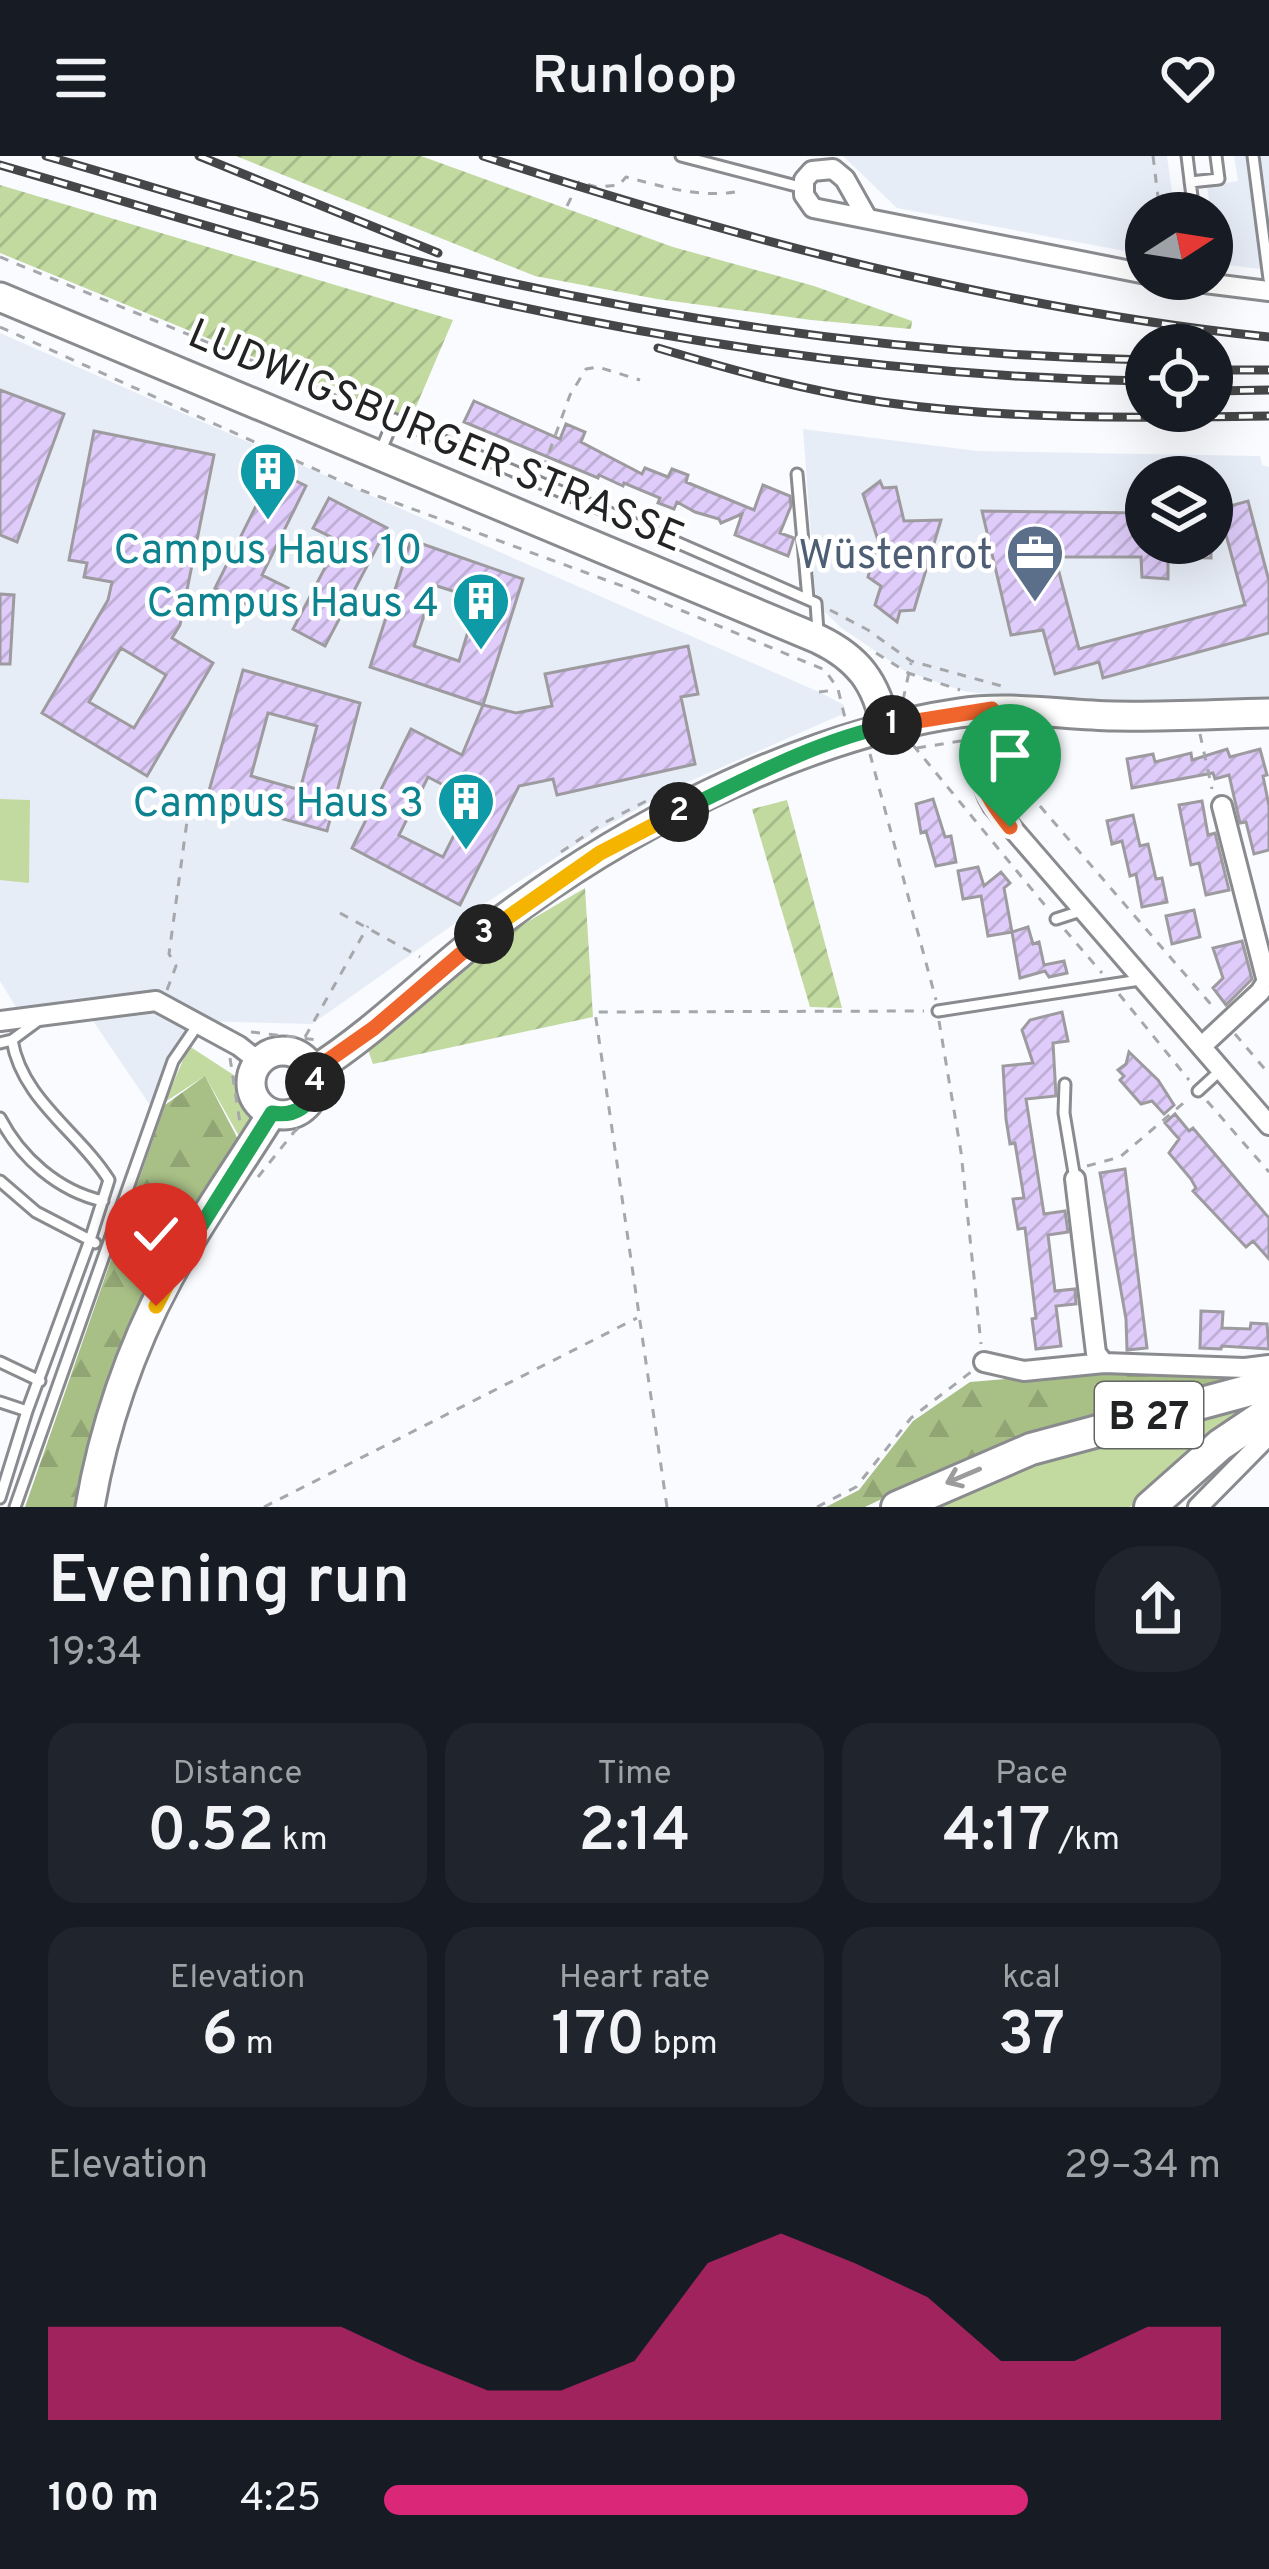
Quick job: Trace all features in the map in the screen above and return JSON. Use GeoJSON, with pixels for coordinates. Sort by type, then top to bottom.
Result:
{"type":"FeatureCollection","features":[{"type":"Feature","properties":{"kind":"highway","name":"B 27"},"geometry":{"type":"LineString","coordinates":[[897,1507],[1030,1449],[1269,1385]]}},
{"type":"Feature","properties":{"kind":"highway","name":"B 27"},"geometry":{"type":"LineString","coordinates":[[1150,1507],[1220,1445],[1269,1412]]}},
{"type":"Feature","properties":{"kind":"main road","name":"LUDWIGSBURGER STRASSE"},"geometry":{"type":"LineString","coordinates":[[0,297],[829,644]]}},
{"type":"Feature","properties":{"kind":"main road"},"geometry":{"type":"LineString","coordinates":[[829,644],[871,680],[864,724]]}},
{"type":"Feature","properties":{"kind":"main road"},"geometry":{"type":"LineString","coordinates":[[90,1507],[106,1434],[139,1342],[176,1266],[271,1131],[309,1101],[324,1065],[484,934],[600,853],[864,724],[1005,702],[1112,716],[1269,712]]}},
{"type":"Feature","properties":{"kind":"main road"},"geometry":{"type":"LineString","coordinates":[[271,1131],[251,1091],[249,1054],[289,1051],[324,1065]]}},
{"type":"Feature","properties":{"kind":"street"},"geometry":{"type":"LineString","coordinates":[[867,218],[845,179],[833,169],[812,171],[804,180],[804,196],[813,208],[1125,270]]}},
{"type":"Feature","properties":{"kind":"street"},"geometry":{"type":"LineString","coordinates":[[1233,286],[1269,291]]}},
{"type":"Feature","properties":{"kind":"street"},"geometry":{"type":"LineString","coordinates":[[1005,702],[988,739],[981,787],[1010,827],[1269,1125]]}},
{"type":"Feature","properties":{"kind":"street"},"geometry":{"type":"LineString","coordinates":[[1202,1046],[1260,992],[1268,978],[1222,806]]}},
{"type":"Feature","properties":{"kind":"street"},"geometry":{"type":"LineString","coordinates":[[0,1022],[144,1000],[162,1003],[249,1054]]}},
{"type":"Feature","properties":{"kind":"street"},"geometry":{"type":"LineString","coordinates":[[1075,1179],[1096,1353],[1104,1363]]}},
{"type":"Feature","properties":{"kind":"street"},"geometry":{"type":"LineString","coordinates":[[984,1362],[1024,1370],[1104,1363],[1269,1365]]}},
{"type":"Feature","properties":{"kind":"street"},"geometry":{"type":"LineString","coordinates":[[1198,1507],[1269,1435]]}},
{"type":"Feature","properties":{"kind":"lane"},"geometry":{"type":"LineString","coordinates":[[681,156],[804,188]]}},
{"type":"Feature","properties":{"kind":"lane"},"geometry":{"type":"LineString","coordinates":[[1186,156],[1191,192]]}},
{"type":"Feature","properties":{"kind":"lane"},"geometry":{"type":"LineString","coordinates":[[1190,182],[1219,178],[1216,156]]}},
{"type":"Feature","properties":{"kind":"lane"},"geometry":{"type":"LineString","coordinates":[[1253,156],[1269,279]]}},
{"type":"Feature","properties":{"kind":"lane"},"geometry":{"type":"LineString","coordinates":[[379,455],[394,419],[812,601]]}},
{"type":"Feature","properties":{"kind":"lane"},"geometry":{"type":"LineString","coordinates":[[796,474],[812,601],[829,644]]}},
{"type":"Feature","properties":{"kind":"lane"},"geometry":{"type":"LineString","coordinates":[[707,595],[720,561]]}},
{"type":"Feature","properties":{"kind":"lane"},"geometry":{"type":"LineString","coordinates":[[1056,919],[1084,910]]}},
{"type":"Feature","properties":{"kind":"lane"},"geometry":{"type":"LineString","coordinates":[[938,1011],[1113,987],[1145,978]]}},
{"type":"Feature","properties":{"kind":"lane"},"geometry":{"type":"LineString","coordinates":[[1,1491],[109,1180],[97,1160],[63,1129],[26,1081],[6,1042],[43,1016]]}},
{"type":"Feature","properties":{"kind":"lane"},"geometry":{"type":"LineString","coordinates":[[15,1507],[173,1060],[199,1023]]}},
{"type":"Feature","properties":{"kind":"lane"},"geometry":{"type":"LineString","coordinates":[[1198,1091],[1222,1069]]}},
{"type":"Feature","properties":{"kind":"lane"},"geometry":{"type":"LineString","coordinates":[[1065,1084],[1064,1113],[1075,1179]]}},
{"type":"Feature","properties":{"kind":"lane"},"geometry":{"type":"LineString","coordinates":[[0,1118],[15,1146],[38,1166],[82,1196],[103,1201]]}},
{"type":"Feature","properties":{"kind":"lane"},"geometry":{"type":"LineString","coordinates":[[0,1181],[36,1212],[105,1246]]}},
{"type":"Feature","properties":{"kind":"lane"},"geometry":{"type":"LineString","coordinates":[[0,1362],[40,1381]]}},
{"type":"Feature","properties":{"kind":"lane"},"geometry":{"type":"LineString","coordinates":[[0,1402],[27,1411]]}},
{"type":"Feature","properties":{"kind":"lane"},"geometry":{"type":"LineString","coordinates":[[0,1441],[15,1449]]}},
{"type":"Feature","properties":{"kind":"path"},"geometry":{"type":"LineString","coordinates":[[1153,156],[1157,192]]}},
{"type":"Feature","properties":{"kind":"path"},"geometry":{"type":"LineString","coordinates":[[567,206],[579,182],[597,187],[619,185],[626,177],[702,193],[734,192]]}},
{"type":"Feature","properties":{"kind":"path"},"geometry":{"type":"LineString","coordinates":[[0,257],[394,419]]}},
{"type":"Feature","properties":{"kind":"path"},"geometry":{"type":"LineString","coordinates":[[0,327],[361,490],[625,586],[824,670],[864,724],[938,1011],[961,1152],[984,1362],[910,1418],[856,1487],[817,1507]]}},
{"type":"Feature","properties":{"kind":"path"},"geometry":{"type":"LineString","coordinates":[[537,482],[570,395],[586,369],[598,367],[640,380]]}},
{"type":"Feature","properties":{"kind":"path"},"geometry":{"type":"LineString","coordinates":[[812,601],[868,630],[911,661],[1005,702]]}},
{"type":"Feature","properties":{"kind":"path"},"geometry":{"type":"LineString","coordinates":[[902,694],[911,661]]}},
{"type":"Feature","properties":{"kind":"path"},"geometry":{"type":"LineString","coordinates":[[908,673],[1005,702]]}},
{"type":"Feature","properties":{"kind":"path"},"geometry":{"type":"LineString","coordinates":[[819,692],[838,689]]}},
{"type":"Feature","properties":{"kind":"path"},"geometry":{"type":"LineString","coordinates":[[1010,738],[1002,763],[1269,1074]]}},
{"type":"Feature","properties":{"kind":"path"},"geometry":{"type":"LineString","coordinates":[[914,748],[988,739]]}},
{"type":"Feature","properties":{"kind":"path"},"geometry":{"type":"LineString","coordinates":[[912,740],[1269,1172]]}},
{"type":"Feature","properties":{"kind":"path"},"geometry":{"type":"LineString","coordinates":[[1204,757],[1213,793],[1222,806]]}},
{"type":"Feature","properties":{"kind":"path"},"geometry":{"type":"LineString","coordinates":[[162,1003],[176,966],[169,955],[190,799]]}},
{"type":"Feature","properties":{"kind":"path"},"geometry":{"type":"LineString","coordinates":[[340,914],[427,961]]}},
{"type":"Feature","properties":{"kind":"path"},"geometry":{"type":"LineString","coordinates":[[304,1038],[368,926]]}},
{"type":"Feature","properties":{"kind":"path"},"geometry":{"type":"LineString","coordinates":[[667,1507],[595,1012],[938,1011]]}},
{"type":"Feature","properties":{"kind":"path"},"geometry":{"type":"LineString","coordinates":[[252,1031],[324,1039],[324,1065],[344,1074],[322,1106],[271,1131],[239,1125],[228,1060],[249,1054],[252,1031]]}},
{"type":"Feature","properties":{"kind":"path"},"geometry":{"type":"LineString","coordinates":[[1075,1179],[1085,1166],[1120,1157],[1198,1091]]}},
{"type":"Feature","properties":{"kind":"path"},"geometry":{"type":"LineString","coordinates":[[249,1189],[271,1131]]}},
{"type":"Feature","properties":{"kind":"path"},"geometry":{"type":"LineString","coordinates":[[264,1507],[639,1317]]}},
{"type":"Feature","properties":{"kind":"shaded area"},"geometry":{"type":"Polygon","coordinates":[[[843,156],[1167,156],[1172,192],[1125,192],[1125,251],[897,208],[843,156]]]}},
{"type":"Feature","properties":{"kind":"shaded area"},"geometry":{"type":"Polygon","coordinates":[[[1234,156],[1269,156],[1269,270],[1233,266],[1233,192],[1208,192],[1207,186],[1238,181],[1234,156]]]}},
{"type":"Feature","properties":{"kind":"shaded area"},"geometry":{"type":"Polygon","coordinates":[[[0,333],[819,692],[844,705],[843,714],[679,786],[594,833],[312,1024],[197,1021],[152,1108],[89,1015],[28,1027],[0,981],[0,333]]]}},
{"type":"Feature","properties":{"kind":"shaded area"},"geometry":{"type":"Polygon","coordinates":[[[803,429],[977,451],[1260,456],[1262,465],[1269,467],[1269,713],[963,691],[905,671],[840,627],[816,603],[803,429]]]}},
{"type":"Feature","properties":{"kind":"green space"},"geometry":{"type":"Polygon","coordinates":[[[236,156],[421,156],[673,247],[814,286],[912,321],[911,329],[657,299],[535,276],[236,156]]]}},
{"type":"Feature","properties":{"kind":"green space"},"geometry":{"type":"Polygon","coordinates":[[[0,185],[453,320],[410,421],[0,253],[0,185]]]}},
{"type":"Feature","properties":{"kind":"green space"},"geometry":{"type":"Polygon","coordinates":[[[0,799],[30,800],[29,883],[0,880],[0,799]]]}},
{"type":"Feature","properties":{"kind":"green space"},"geometry":{"type":"Polygon","coordinates":[[[787,800],[842,1008],[810,1007],[752,809],[787,800]]]}},
{"type":"Feature","properties":{"kind":"green space"},"geometry":{"type":"Polygon","coordinates":[[[585,888],[593,1017],[373,1064],[368,1050],[476,952],[585,888]]]}},
{"type":"Feature","properties":{"kind":"green space"},"geometry":{"type":"Polygon","coordinates":[[[189,1046],[243,1081],[259,1122],[244,1145],[205,1076],[165,1102],[189,1046]]]}},
{"type":"Feature","properties":{"kind":"green space"},"geometry":{"type":"Polygon","coordinates":[[[205,1076],[242,1147],[153,1292],[85,1507],[25,1507],[165,1105],[205,1076]]]}},
{"type":"Feature","properties":{"kind":"green space"},"geometry":{"type":"Polygon","coordinates":[[[1106,1371],[1255,1374],[1095,1415],[971,1456],[865,1507],[826,1507],[859,1490],[913,1421],[970,1382],[1106,1371]]]}},
{"type":"Feature","properties":{"kind":"green space"},"geometry":{"type":"Polygon","coordinates":[[[1269,1395],[1140,1503],[1129,1507],[926,1507],[1035,1459],[1269,1395]]]}},
{"type":"Feature","properties":{"kind":"building"},"geometry":{"type":"Polygon","coordinates":[[[0,390],[64,414],[17,542],[0,535],[0,390]]]}},
{"type":"Feature","properties":{"kind":"building"},"geometry":{"type":"Polygon","coordinates":[[[474,401],[560,439],[566,424],[585,432],[581,442],[642,474],[645,468],[668,477],[672,469],[688,475],[686,482],[754,510],[763,485],[790,496],[780,533],[794,538],[788,556],[735,535],[742,514],[721,523],[677,502],[674,509],[624,483],[598,478],[464,422],[474,401]]]}},
{"type":"Feature","properties":{"kind":"building"},"geometry":{"type":"Polygon","coordinates":[[[94,431],[214,455],[180,625],[172,638],[213,663],[147,776],[42,713],[108,600],[112,582],[84,577],[87,563],[69,560],[94,431]],[[121,648],[89,702],[134,728],[166,675],[121,648]]]}},
{"type":"Feature","properties":{"kind":"building","name":"Campus Haus 10"},"geometry":{"type":"Polygon","coordinates":[[[274,470],[306,486],[262,575],[288,588],[273,618],[215,588],[274,470]]]}},
{"type":"Feature","properties":{"kind":"building"},"geometry":{"type":"Polygon","coordinates":[[[880,481],[883,488],[896,487],[904,521],[941,520],[914,610],[900,611],[897,622],[875,605],[881,586],[868,577],[878,540],[863,494],[880,481]]]}},
{"type":"Feature","properties":{"kind":"building"},"geometry":{"type":"Polygon","coordinates":[[[329,498],[387,528],[325,646],[293,629],[339,541],[313,528],[329,498]]]}},
{"type":"Feature","properties":{"kind":"building"},"geometry":{"type":"Polygon","coordinates":[[[1248,501],[1269,581],[1269,633],[1103,678],[1099,662],[1055,674],[1043,630],[1011,635],[982,511],[1125,513],[1125,557],[1055,557],[1079,649],[1245,605],[1233,561],[1233,505],[1248,501]]]}},
{"type":"Feature","properties":{"kind":"building"},"geometry":{"type":"Polygon","coordinates":[[[411,540],[523,579],[483,705],[370,667],[411,540]],[[434,585],[414,646],[459,661],[478,599],[434,585]]]}},
{"type":"Feature","properties":{"kind":"building"},"geometry":{"type":"Polygon","coordinates":[[[1141,564],[1168,564],[1168,579],[1142,577],[1141,564]]]}},
{"type":"Feature","properties":{"kind":"building"},"geometry":{"type":"Polygon","coordinates":[[[0,594],[14,595],[10,664],[0,664],[0,594]]]}},
{"type":"Feature","properties":{"kind":"building"},"geometry":{"type":"Polygon","coordinates":[[[688,646],[698,694],[681,697],[695,764],[557,795],[553,779],[519,786],[460,905],[352,848],[411,729],[462,755],[483,705],[516,713],[552,706],[545,674],[688,646]],[[428,777],[399,835],[443,857],[472,800],[428,777]]]}},
{"type":"Feature","properties":{"kind":"building"},"geometry":{"type":"Polygon","coordinates":[[[243,670],[360,703],[327,831],[207,798],[243,670]],[[268,713],[251,776],[300,790],[317,726],[268,713]]]}},
{"type":"Feature","properties":{"kind":"building"},"geometry":{"type":"Polygon","coordinates":[[[1227,749],[1230,757],[1260,749],[1267,775],[1263,776],[1269,850],[1254,854],[1246,822],[1240,823],[1229,775],[1215,779],[1213,773],[1132,788],[1127,759],[1153,754],[1155,762],[1191,753],[1192,760],[1227,749]]]}},
{"type":"Feature","properties":{"kind":"building"},"geometry":{"type":"Polygon","coordinates":[[[933,799],[945,837],[951,836],[956,862],[936,866],[926,831],[921,833],[916,804],[933,799]]]}},
{"type":"Feature","properties":{"kind":"building"},"geometry":{"type":"Polygon","coordinates":[[[1202,801],[1208,835],[1215,833],[1229,890],[1206,895],[1199,863],[1191,865],[1179,805],[1202,801]]]}},
{"type":"Feature","properties":{"kind":"building"},"geometry":{"type":"Polygon","coordinates":[[[1133,815],[1140,846],[1148,844],[1167,902],[1142,907],[1136,874],[1130,876],[1122,841],[1112,844],[1107,821],[1133,815]]]}},
{"type":"Feature","properties":{"kind":"building"},"geometry":{"type":"Polygon","coordinates":[[[978,867],[984,886],[1001,872],[1010,883],[1004,888],[1012,932],[988,936],[981,896],[963,899],[958,871],[978,867]]]}},
{"type":"Feature","properties":{"kind":"building"},"geometry":{"type":"Polygon","coordinates":[[[1194,910],[1200,937],[1172,944],[1166,916],[1194,910]]]}},
{"type":"Feature","properties":{"kind":"building"},"geometry":{"type":"Polygon","coordinates":[[[1028,927],[1033,944],[1039,942],[1044,965],[1064,961],[1067,973],[1049,977],[1045,971],[1020,978],[1012,932],[1028,927]]]}},
{"type":"Feature","properties":{"kind":"building"},"geometry":{"type":"Polygon","coordinates":[[[1242,941],[1252,979],[1226,1005],[1213,988],[1223,978],[1213,948],[1242,941]]]}},
{"type":"Feature","properties":{"kind":"building"},"geometry":{"type":"Polygon","coordinates":[[[1062,1012],[1068,1041],[1053,1043],[1056,1096],[1026,1099],[1044,1214],[1065,1211],[1068,1232],[1048,1235],[1055,1291],[1075,1289],[1076,1304],[1056,1306],[1061,1346],[1036,1349],[1025,1228],[1018,1229],[1013,1199],[1024,1198],[1006,1119],[1003,1066],[1033,1063],[1022,1030],[1030,1020],[1062,1012]]]}},
{"type":"Feature","properties":{"kind":"building"},"geometry":{"type":"Polygon","coordinates":[[[1129,1052],[1158,1080],[1174,1105],[1164,1114],[1152,1101],[1141,1104],[1120,1080],[1124,1076],[1118,1070],[1126,1064],[1129,1052]]]}},
{"type":"Feature","properties":{"kind":"building"},"geometry":{"type":"Polygon","coordinates":[[[1175,1114],[1189,1131],[1193,1128],[1269,1218],[1269,1259],[1253,1241],[1246,1247],[1193,1191],[1191,1179],[1169,1153],[1179,1139],[1165,1123],[1175,1114]]]}},
{"type":"Feature","properties":{"kind":"building"},"geometry":{"type":"Polygon","coordinates":[[[1125,1169],[1147,1348],[1127,1350],[1126,1319],[1100,1173],[1125,1169]]]}},
{"type":"Feature","properties":{"kind":"building"},"geometry":{"type":"Polygon","coordinates":[[[1201,1311],[1223,1312],[1222,1328],[1267,1324],[1269,1349],[1200,1348],[1201,1311]]]}},
{"type":"Feature","properties":{"kind":"railway"},"geometry":{"type":"LineString","coordinates":[[46,156],[383,253],[608,303],[876,343],[1125,359]]}},
{"type":"Feature","properties":{"kind":"railway"},"geometry":{"type":"LineString","coordinates":[[199,156],[438,253]]}},
{"type":"Feature","properties":{"kind":"railway"},"geometry":{"type":"LineString","coordinates":[[483,156],[676,215],[872,267],[1069,309],[1269,337]]}},
{"type":"Feature","properties":{"kind":"railway"},"geometry":{"type":"LineString","coordinates":[[0,165],[374,272],[605,324],[874,364],[1125,380]]}},
{"type":"Feature","properties":{"kind":"railway"},"geometry":{"type":"LineString","coordinates":[[658,348],[797,386],[930,408],[1075,416],[1269,416]]}},
{"type":"Feature","properties":{"kind":"railway"},"geometry":{"type":"LineString","coordinates":[[1233,370],[1269,370]]}},
{"type":"Feature","properties":{"kind":"railway"},"geometry":{"type":"LineString","coordinates":[[1233,391],[1269,390]]}},
{"type":"Feature","properties":{"kind":"place","name":"Campus Haus 10"},"geometry":{"type":"Point","coordinates":[268,522]}},
{"type":"Feature","properties":{"kind":"place","name":"Wüstenrot"},"geometry":{"type":"Point","coordinates":[1035,604]}},
{"type":"Feature","properties":{"kind":"place","name":"Campus Haus 4"},"geometry":{"type":"Point","coordinates":[481,652]}},
{"type":"Feature","properties":{"kind":"place","name":"Campus Haus 3"},"geometry":{"type":"Point","coordinates":[466,852]}},
{"type":"Feature","properties":{"kind":"route"},"geometry":{"type":"LineString","coordinates":[[156,1306],[185,1250],[272,1113],[293,1114],[309,1101],[314,1092],[313,1071],[374,1028],[538,894],[642,829],[857,734],[992,709],[981,787],[1010,827]]}}]}
